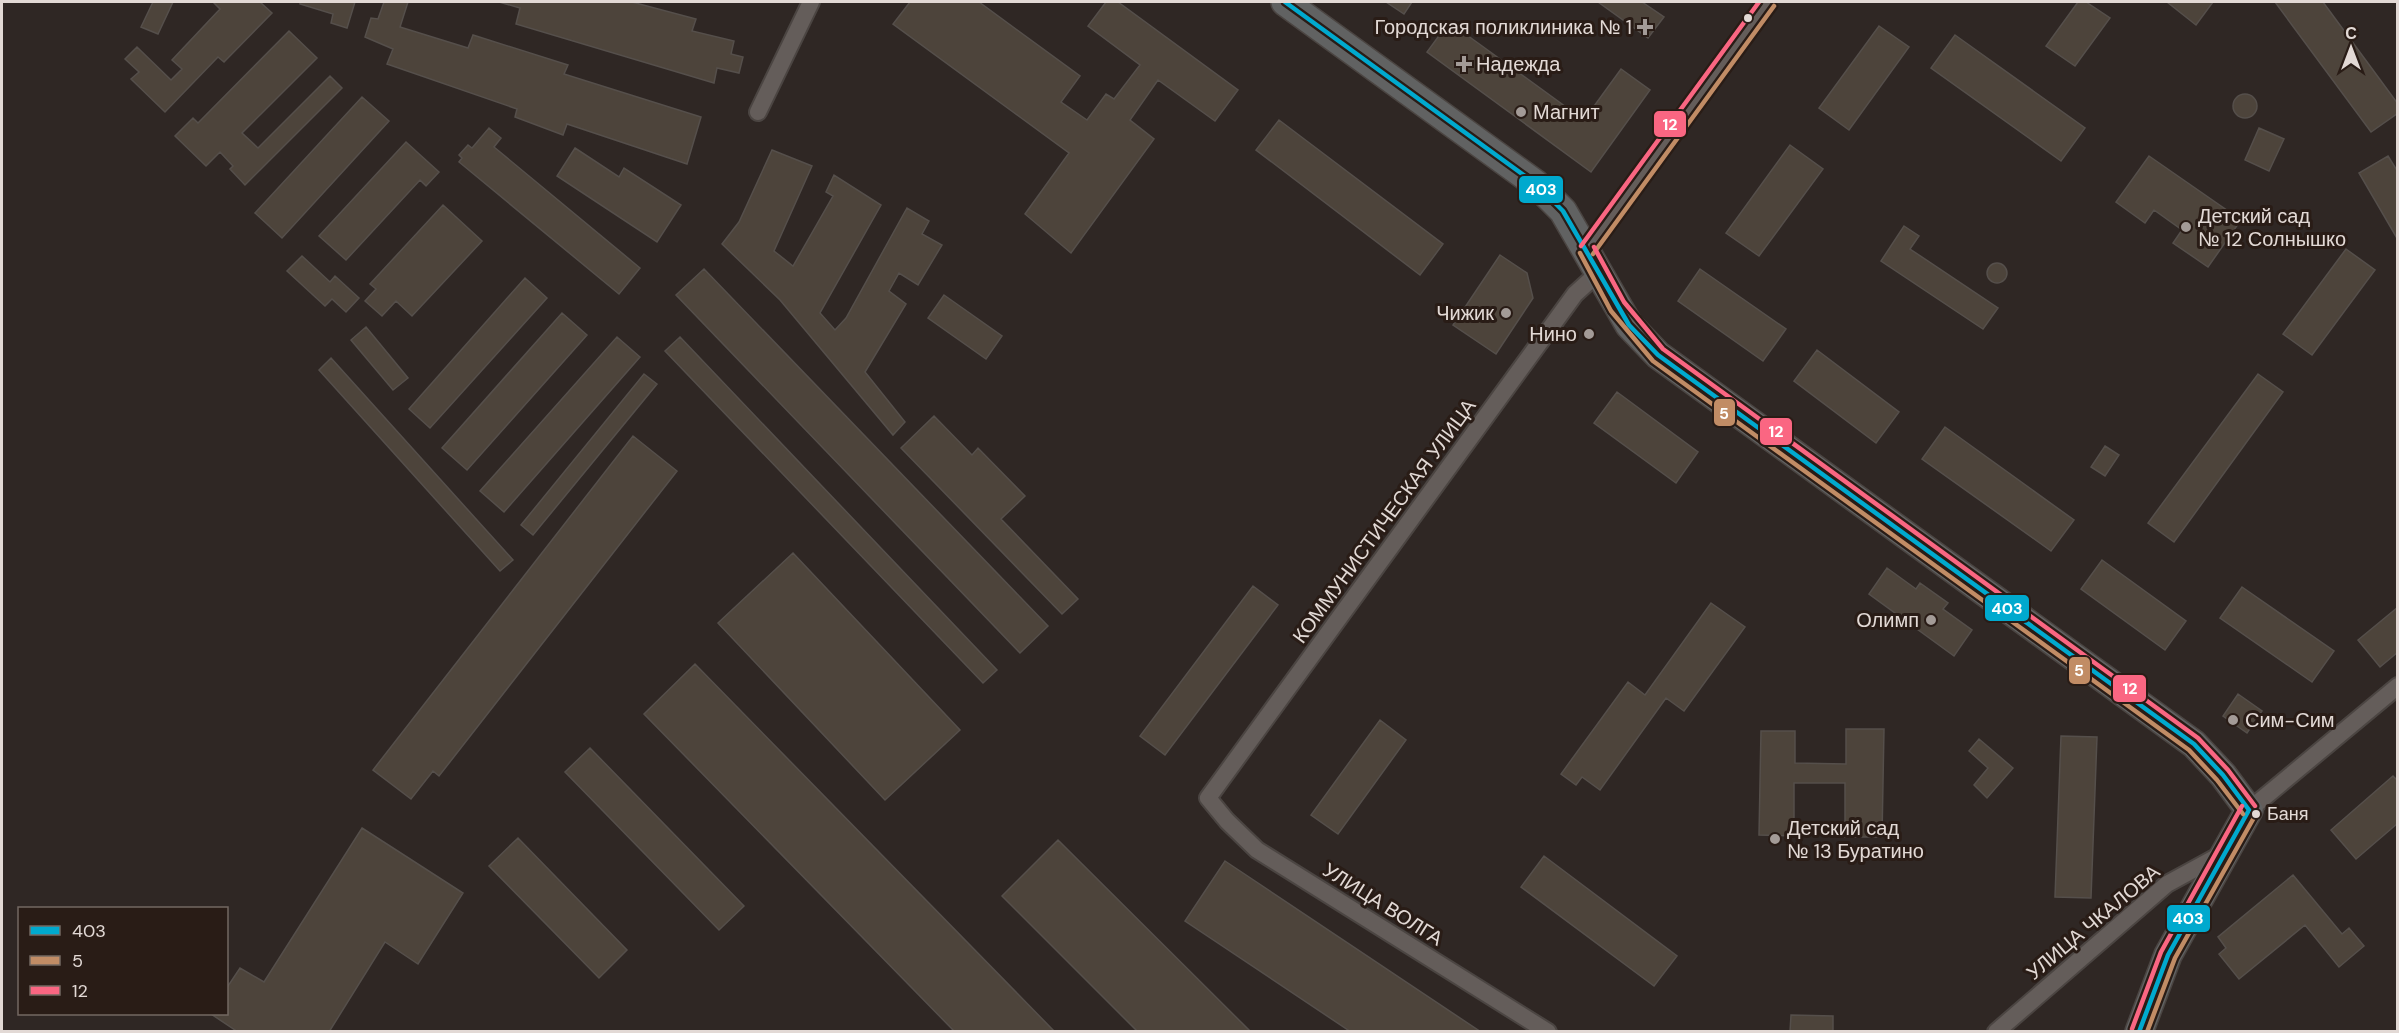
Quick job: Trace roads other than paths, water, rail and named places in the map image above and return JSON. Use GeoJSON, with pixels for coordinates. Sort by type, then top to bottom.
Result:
{"type":"FeatureCollection","features":[{"type":"Feature","properties":{"kind":"main road"},"geometry":{"type":"LineString","coordinates":[[1285,2],[1536,184],[1563,211],[1629,325],[1658,356],[2194,744],[2223,775],[2248,810],[2222,853],[2168,955],[2139,1032]]}},
{"type":"Feature","properties":{"kind":"street"},"geometry":{"type":"LineString","coordinates":[[758,111],[811,2]]}},
{"type":"Feature","properties":{"kind":"street","name":"КОММУНИСТИЧЕСКАЯ УЛИЦА"},"geometry":{"type":"LineString","coordinates":[[1208,798],[1575,294],[1592,262],[1767,2]]}},
{"type":"Feature","properties":{"kind":"street"},"geometry":{"type":"LineString","coordinates":[[2248,810],[2397,686]]}},
{"type":"Feature","properties":{"kind":"street","name":"УЛИЦА ВОЛГА"},"geometry":{"type":"LineString","coordinates":[[1208,798],[1227,821],[1257,850],[1548,1032]]}},
{"type":"Feature","properties":{"kind":"street","name":"УЛИЦА ЧКАЛОВА"},"geometry":{"type":"LineString","coordinates":[[1996,1032],[2167,884],[2222,853]]}},
{"type":"Feature","properties":{"kind":"place","name":"Городская поликлиника № 1"},"geometry":{"type":"Point","coordinates":[1645,27]}},
{"type":"Feature","properties":{"kind":"place","name":"Надежда"},"geometry":{"type":"Point","coordinates":[1464,64]}},
{"type":"Feature","properties":{"kind":"place","name":"Магнит"},"geometry":{"type":"Point","coordinates":[1521,112]}},
{"type":"Feature","properties":{"kind":"place","name":"Детский сад № 12 Солнышко"},"geometry":{"type":"Point","coordinates":[2186,227]}},
{"type":"Feature","properties":{"kind":"place","name":"Чижик"},"geometry":{"type":"Point","coordinates":[1506,313]}},
{"type":"Feature","properties":{"kind":"place","name":"Нино"},"geometry":{"type":"Point","coordinates":[1589,334]}},
{"type":"Feature","properties":{"kind":"place","name":"Олимп"},"geometry":{"type":"Point","coordinates":[1931,620]}},
{"type":"Feature","properties":{"kind":"place","name":"Сим-Сим"},"geometry":{"type":"Point","coordinates":[2233,720]}},
{"type":"Feature","properties":{"kind":"place","name":"Баня"},"geometry":{"type":"Point","coordinates":[2256,814]}},
{"type":"Feature","properties":{"kind":"place","name":"Детский сад № 13 Буратино"},"geometry":{"type":"Point","coordinates":[1775,839]}}]}
